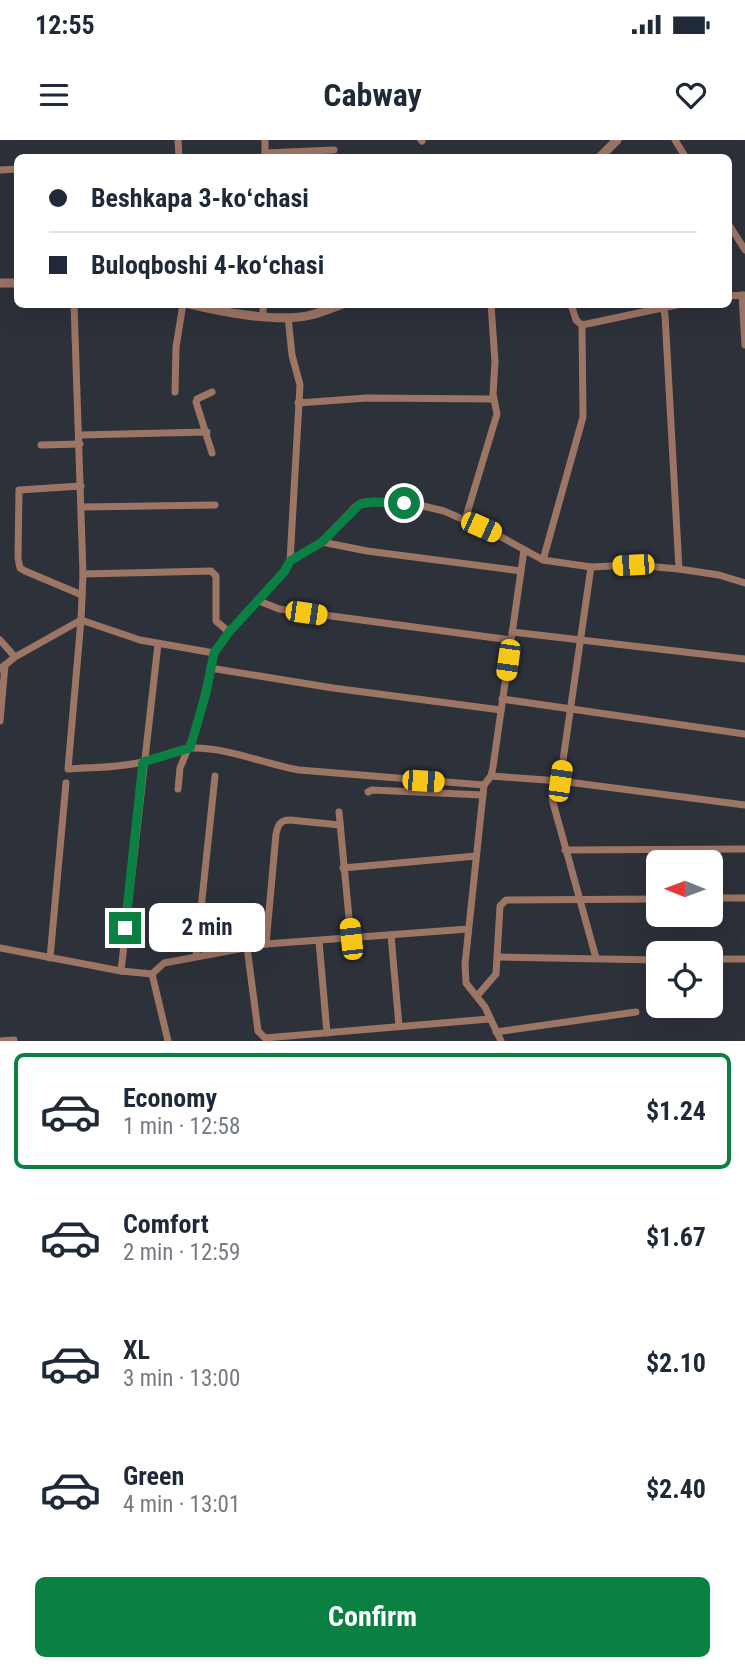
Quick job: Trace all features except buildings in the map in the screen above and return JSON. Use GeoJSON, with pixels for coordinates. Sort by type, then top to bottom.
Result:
{"type":"FeatureCollection","features":[{"type":"Feature","properties":{"kind":"street"},"geometry":{"type":"LineString","coordinates":[[603,154],[617,140]]}},
{"type":"Feature","properties":{"kind":"street"},"geometry":{"type":"LineString","coordinates":[[279,154],[334,150]]}},
{"type":"Feature","properties":{"kind":"street"},"geometry":{"type":"LineString","coordinates":[[732,229],[745,250]]}},
{"type":"Feature","properties":{"kind":"street"},"geometry":{"type":"LineString","coordinates":[[743,295],[745,345]]}},
{"type":"Feature","properties":{"kind":"street"},"geometry":{"type":"LineString","coordinates":[[74,308],[83,574],[68,769],[143,762],[190,748],[229,752],[281,767],[484,785]]}},
{"type":"Feature","properties":{"kind":"street"},"geometry":{"type":"LineString","coordinates":[[176,392],[176,347],[182,308]]}},
{"type":"Feature","properties":{"kind":"street"},"geometry":{"type":"LineString","coordinates":[[209,308],[288,317],[309,316],[332,308]]}},
{"type":"Feature","properties":{"kind":"street"},"geometry":{"type":"LineString","coordinates":[[263,308],[263,315]]}},
{"type":"Feature","properties":{"kind":"street"},"geometry":{"type":"LineString","coordinates":[[465,520],[496,422],[491,308]]}},
{"type":"Feature","properties":{"kind":"street"},"geometry":{"type":"LineString","coordinates":[[543,560],[583,417],[582,326],[576,320],[572,308]]}},
{"type":"Feature","properties":{"kind":"street"},"geometry":{"type":"LineString","coordinates":[[582,326],[654,308]]}},
{"type":"Feature","properties":{"kind":"street"},"geometry":{"type":"LineString","coordinates":[[663,308],[679,569]]}},
{"type":"Feature","properties":{"kind":"street"},"geometry":{"type":"LineString","coordinates":[[288,317],[292,355],[300,385],[290,561]]}},
{"type":"Feature","properties":{"kind":"street"},"geometry":{"type":"LineString","coordinates":[[212,392],[197,398],[196,402],[212,453]]}},
{"type":"Feature","properties":{"kind":"street"},"geometry":{"type":"LineString","coordinates":[[298,403],[367,398],[493,399]]}},
{"type":"Feature","properties":{"kind":"street"},"geometry":{"type":"LineString","coordinates":[[79,435],[207,432]]}},
{"type":"Feature","properties":{"kind":"street"},"geometry":{"type":"LineString","coordinates":[[41,445],[80,444]]}},
{"type":"Feature","properties":{"kind":"street"},"geometry":{"type":"LineString","coordinates":[[82,486],[19,490],[18,558],[20,568],[25,571],[82,595]]}},
{"type":"Feature","properties":{"kind":"street"},"geometry":{"type":"LineString","coordinates":[[178,789],[180,768],[197,727],[214,653],[290,561],[322,542],[355,507],[365,502],[423,506],[444,511],[543,560],[591,567],[633,565],[679,569],[719,575],[745,583]]}},
{"type":"Feature","properties":{"kind":"street"},"geometry":{"type":"LineString","coordinates":[[82,507],[215,505]]}},
{"type":"Feature","properties":{"kind":"street"},"geometry":{"type":"LineString","coordinates":[[322,542],[367,551],[521,571]]}},
{"type":"Feature","properties":{"kind":"street"},"geometry":{"type":"LineString","coordinates":[[501,1041],[477,996],[469,988],[465,976],[484,785],[491,776],[524,550]]}},
{"type":"Feature","properties":{"kind":"street"},"geometry":{"type":"LineString","coordinates":[[591,567],[560,781],[552,804],[596,958]]}},
{"type":"Feature","properties":{"kind":"street"},"geometry":{"type":"LineString","coordinates":[[83,574],[211,571],[216,576],[216,621],[229,632]]}},
{"type":"Feature","properties":{"kind":"street"},"geometry":{"type":"LineString","coordinates":[[259,601],[279,609],[745,659]]}},
{"type":"Feature","properties":{"kind":"street"},"geometry":{"type":"LineString","coordinates":[[0,721],[3,667],[15,657],[81,620],[158,644],[214,653]]}},
{"type":"Feature","properties":{"kind":"street"},"geometry":{"type":"LineString","coordinates":[[0,640],[15,657]]}},
{"type":"Feature","properties":{"kind":"street"},"geometry":{"type":"LineString","coordinates":[[121,971],[158,644]]}},
{"type":"Feature","properties":{"kind":"street"},"geometry":{"type":"LineString","coordinates":[[210,668],[333,688],[501,710]]}},
{"type":"Feature","properties":{"kind":"street"},"geometry":{"type":"LineString","coordinates":[[502,699],[745,734]]}},
{"type":"Feature","properties":{"kind":"street"},"geometry":{"type":"LineString","coordinates":[[196,956],[215,776]]}},
{"type":"Feature","properties":{"kind":"street"},"geometry":{"type":"LineString","coordinates":[[491,776],[560,781],[745,805]]}},
{"type":"Feature","properties":{"kind":"street"},"geometry":{"type":"LineString","coordinates":[[50,958],[66,783]]}},
{"type":"Feature","properties":{"kind":"street"},"geometry":{"type":"LineString","coordinates":[[368,792],[372,790],[483,795]]}},
{"type":"Feature","properties":{"kind":"street"},"geometry":{"type":"LineString","coordinates":[[339,812],[351,939]]}},
{"type":"Feature","properties":{"kind":"street"},"geometry":{"type":"LineString","coordinates":[[267,944],[276,834],[280,823],[290,820],[340,825]]}},
{"type":"Feature","properties":{"kind":"street"},"geometry":{"type":"LineString","coordinates":[[565,850],[745,849]]}},
{"type":"Feature","properties":{"kind":"street"},"geometry":{"type":"LineString","coordinates":[[343,868],[476,856]]}},
{"type":"Feature","properties":{"kind":"street"},"geometry":{"type":"LineString","coordinates":[[723,898],[745,898]]}},
{"type":"Feature","properties":{"kind":"street"},"geometry":{"type":"LineString","coordinates":[[477,996],[496,974],[500,906],[503,901],[646,899]]}},
{"type":"Feature","properties":{"kind":"street"},"geometry":{"type":"LineString","coordinates":[[0,948],[121,971],[152,974],[164,963],[267,944],[468,929]]}},
{"type":"Feature","properties":{"kind":"street"},"geometry":{"type":"LineString","coordinates":[[391,935],[399,1026]]}},
{"type":"Feature","properties":{"kind":"street"},"geometry":{"type":"LineString","coordinates":[[319,941],[327,1032]]}},
{"type":"Feature","properties":{"kind":"street"},"geometry":{"type":"LineString","coordinates":[[247,947],[260,1036],[265,1038],[489,1019]]}},
{"type":"Feature","properties":{"kind":"street"},"geometry":{"type":"LineString","coordinates":[[498,957],[646,960]]}},
{"type":"Feature","properties":{"kind":"street"},"geometry":{"type":"LineString","coordinates":[[723,960],[745,960]]}},
{"type":"Feature","properties":{"kind":"street"},"geometry":{"type":"LineString","coordinates":[[152,974],[168,1041]]}},
{"type":"Feature","properties":{"kind":"street"},"geometry":{"type":"LineString","coordinates":[[496,1032],[636,1012]]}},
{"type":"Feature","properties":{"kind":"street"},"geometry":{"type":"LineString","coordinates":[[0,1041],[14,1040]]}},
{"type":"Feature","properties":{"kind":"route"},"geometry":{"type":"LineString","coordinates":[[125,928],[143,762],[190,748],[214,653],[229,632],[284,572],[290,561],[322,542],[355,507],[365,502],[404,503]]}}]}
